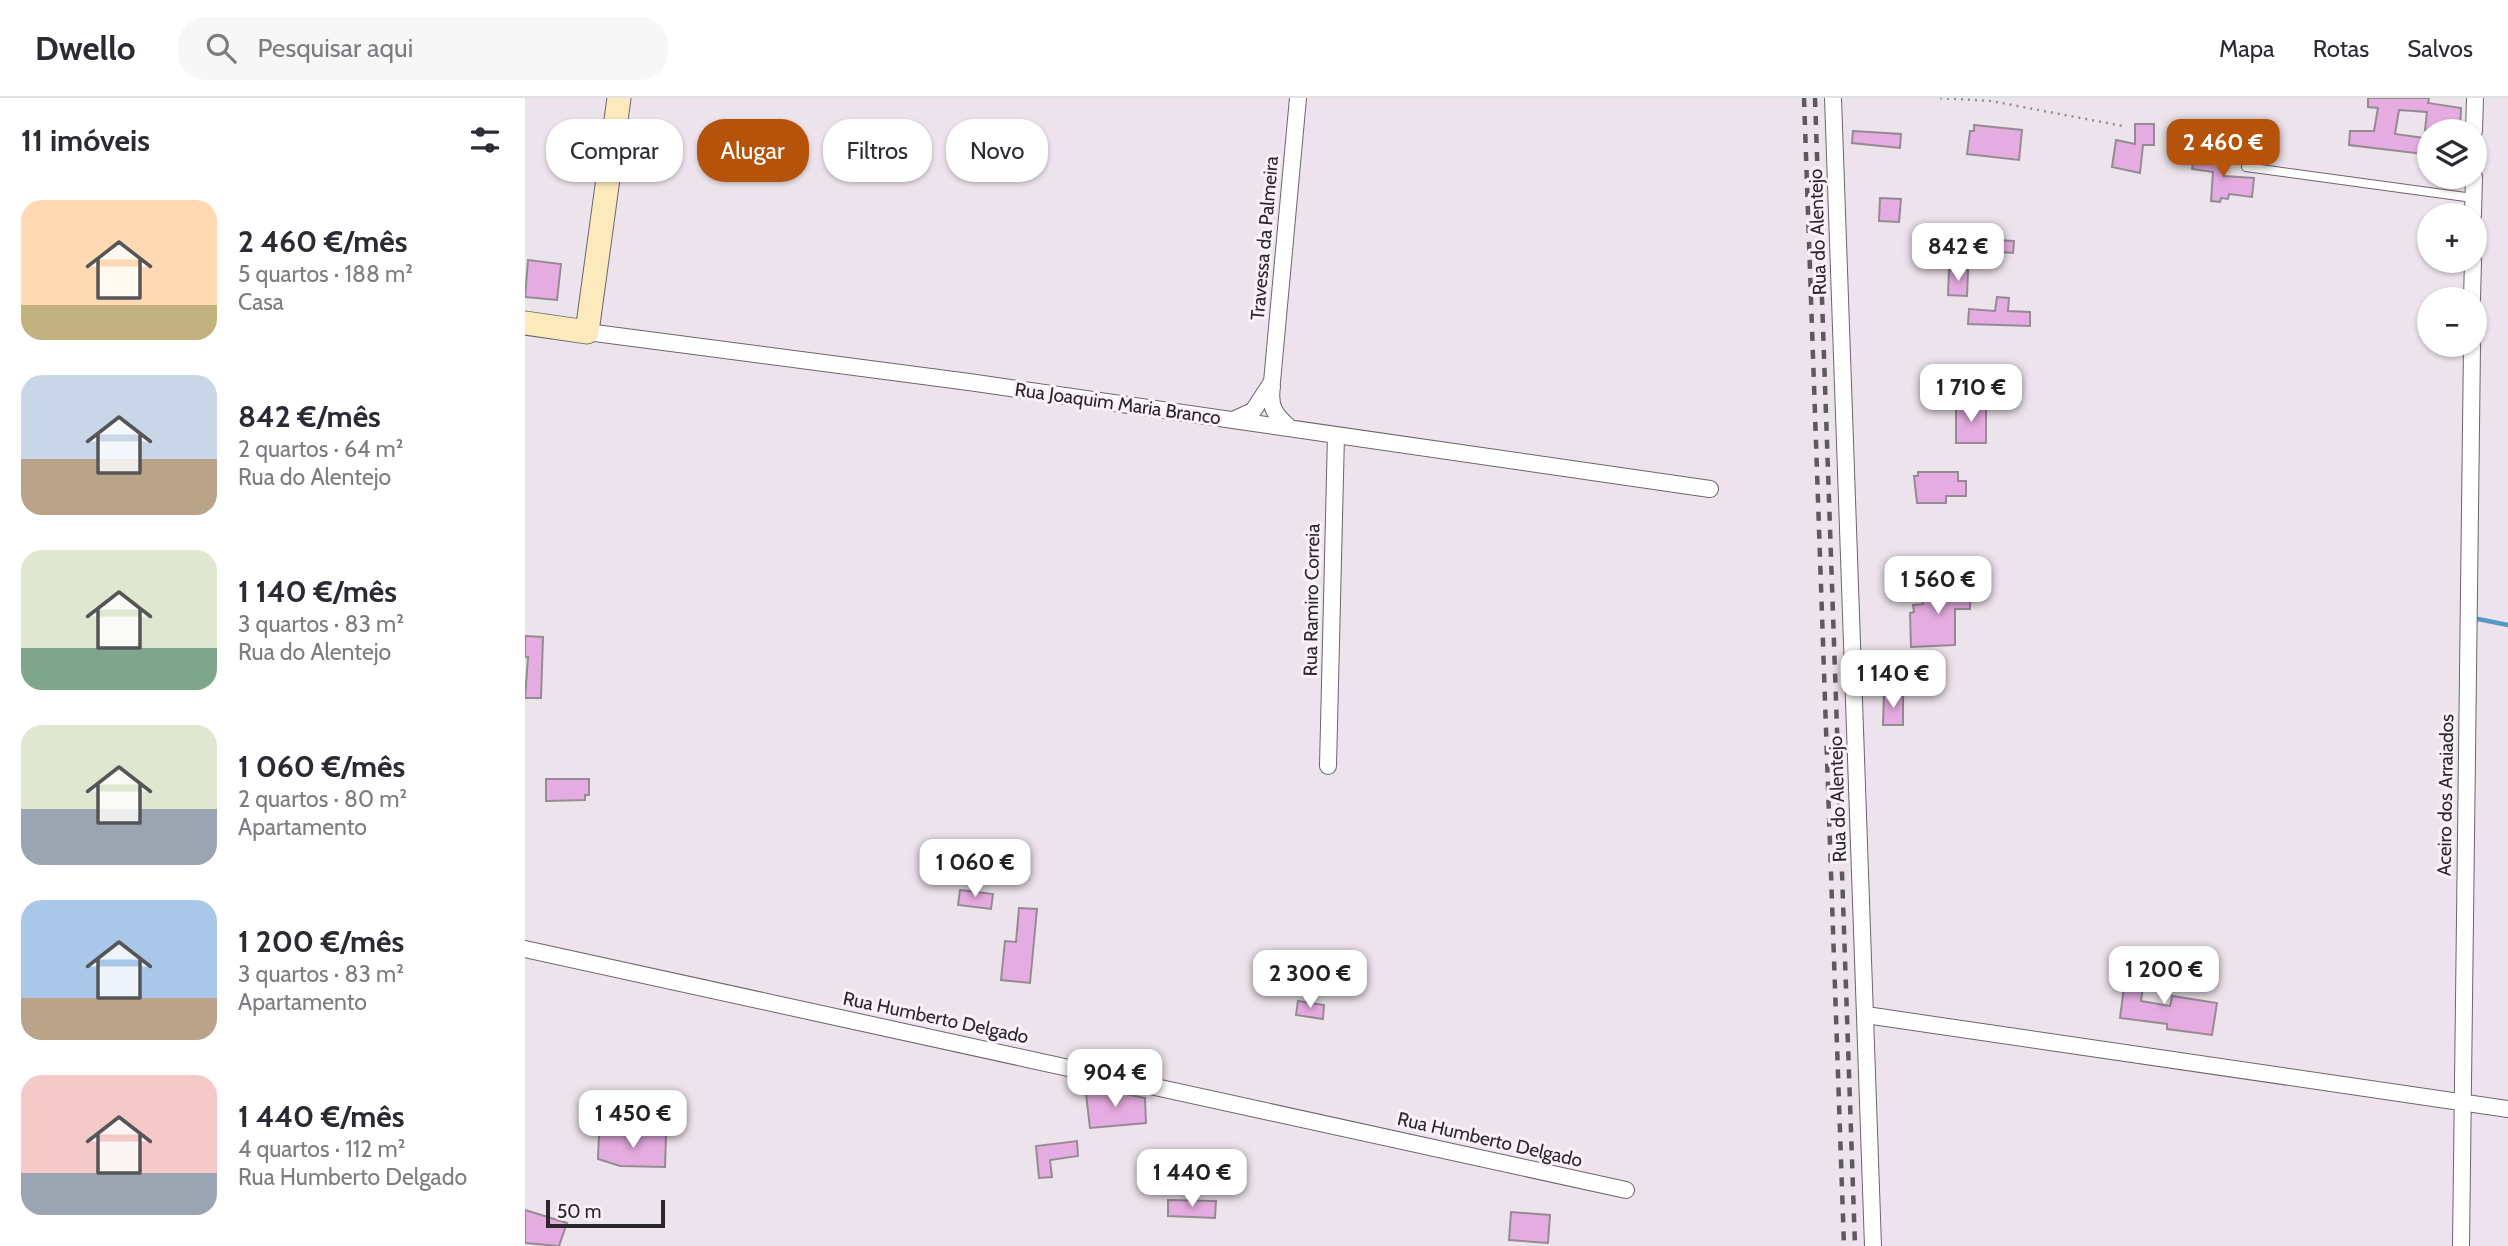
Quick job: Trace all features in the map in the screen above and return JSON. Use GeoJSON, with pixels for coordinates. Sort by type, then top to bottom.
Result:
{"type":"FeatureCollection","features":[{"type":"Feature","properties":{"kind":"street"},"geometry":{"type":"LineString","coordinates":[[587,332],[619,98]]}},
{"type":"Feature","properties":{"kind":"street","name":"Travessa da Palmeira"},"geometry":{"type":"LineString","coordinates":[[1290,428],[1276,415],[1269,403],[1298,98]]}},
{"type":"Feature","properties":{"kind":"street","name":"Rua do Alentejo"},"geometry":{"type":"LineString","coordinates":[[1833,98],[1873,1246]]}},
{"type":"Feature","properties":{"kind":"street"},"geometry":{"type":"LineString","coordinates":[[2474,119],[2475,98]]}},
{"type":"Feature","properties":{"kind":"street"},"geometry":{"type":"LineString","coordinates":[[2473,189],[2473,203]]}},
{"type":"Feature","properties":{"kind":"street","name":"Rua Joaquim Maria Branco"},"geometry":{"type":"LineString","coordinates":[[525,323],[1233,420],[1710,489]]}},
{"type":"Feature","properties":{"kind":"street","name":"Aceiro dos Arraiados"},"geometry":{"type":"LineString","coordinates":[[2461,1246],[2472,357]]}},
{"type":"Feature","properties":{"kind":"street","name":"Travessa da Palmeira"},"geometry":{"type":"LineString","coordinates":[[1233,420],[1253,411],[1272,382]]}},
{"type":"Feature","properties":{"kind":"street","name":"Rua Ramiro Correia"},"geometry":{"type":"LineString","coordinates":[[1328,766],[1336,435]]}},
{"type":"Feature","properties":{"kind":"street","name":"Rua Humberto Delgado"},"geometry":{"type":"LineString","coordinates":[[525,949],[1626,1190]]}},
{"type":"Feature","properties":{"kind":"street"},"geometry":{"type":"LineString","coordinates":[[1865,1015],[2508,1109]]}},
{"type":"Feature","properties":{"kind":"lane"},"geometry":{"type":"LineString","coordinates":[[2246,167],[2473,198]]}},
{"type":"Feature","properties":{"kind":"path"},"geometry":{"type":"LineString","coordinates":[[1940,98],[1990,101],[2123,125]]}},
{"type":"Feature","properties":{"kind":"building"},"geometry":{"type":"Polygon","coordinates":[[[2368,98],[2429,98],[2428,103],[2461,108],[2461,119],[2426,119],[2427,112],[2399,110],[2395,134],[2417,137],[2417,153],[2349,145],[2350,131],[2374,131],[2378,108],[2368,107],[2368,98]]]}},
{"type":"Feature","properties":{"kind":"building"},"geometry":{"type":"Polygon","coordinates":[[[2135,124],[2154,124],[2154,145],[2143,145],[2140,173],[2112,167],[2116,140],[2135,144],[2135,124]]]}},
{"type":"Feature","properties":{"kind":"building"},"geometry":{"type":"Polygon","coordinates":[[[1974,125],[2022,130],[2019,160],[1967,154],[1970,131],[1974,131],[1974,125]]]}},
{"type":"Feature","properties":{"kind":"building"},"geometry":{"type":"Polygon","coordinates":[[[1853,131],[1901,134],[1900,148],[1852,143],[1853,131]]]}},
{"type":"Feature","properties":{"kind":"building"},"geometry":{"type":"Polygon","coordinates":[[[2194,156],[2227,160],[2224,176],[2254,178],[2252,197],[2229,194],[2228,199],[2211,201],[2213,172],[2192,169],[2194,156]]]}},
{"type":"Feature","properties":{"kind":"building"},"geometry":{"type":"Polygon","coordinates":[[[1880,198],[1901,199],[1899,222],[1879,221],[1880,198]]]}},
{"type":"Feature","properties":{"kind":"building"},"geometry":{"type":"Polygon","coordinates":[[[1976,239],[2014,241],[2013,253],[1975,250],[1976,239]]]}},
{"type":"Feature","properties":{"kind":"building"},"geometry":{"type":"Polygon","coordinates":[[[528,260],[561,264],[557,300],[525,297],[528,260]]]}},
{"type":"Feature","properties":{"kind":"building"},"geometry":{"type":"Polygon","coordinates":[[[1949,270],[1968,270],[1967,296],[1948,295],[1949,270]]]}},
{"type":"Feature","properties":{"kind":"building"},"geometry":{"type":"Polygon","coordinates":[[[1997,297],[2009,298],[2008,311],[2030,312],[2030,326],[1968,324],[1969,309],[1995,311],[1997,297]]]}},
{"type":"Feature","properties":{"kind":"building"},"geometry":{"type":"Polygon","coordinates":[[[1956,406],[1986,406],[1986,443],[1956,443],[1956,406]]]}},
{"type":"Feature","properties":{"kind":"building"},"geometry":{"type":"Polygon","coordinates":[[[1918,472],[1958,472],[1958,481],[1966,481],[1966,496],[1946,496],[1946,503],[1917,503],[1914,476],[1918,476],[1918,472]]]}},
{"type":"Feature","properties":{"kind":"building"},"geometry":{"type":"Polygon","coordinates":[[[1970,587],[1970,609],[1955,609],[1955,645],[1911,647],[1910,613],[1914,612],[1913,605],[1923,604],[1923,589],[1970,587]]]}},
{"type":"Feature","properties":{"kind":"building"},"geometry":{"type":"Polygon","coordinates":[[[525,636],[543,637],[541,698],[525,698],[528,657],[525,657],[525,636]]]}},
{"type":"Feature","properties":{"kind":"building"},"geometry":{"type":"Polygon","coordinates":[[[1884,695],[1903,696],[1903,725],[1883,725],[1884,695]]]}},
{"type":"Feature","properties":{"kind":"building"},"geometry":{"type":"Polygon","coordinates":[[[546,779],[589,779],[589,795],[585,795],[585,800],[546,801],[546,779]]]}},
{"type":"Feature","properties":{"kind":"building"},"geometry":{"type":"Polygon","coordinates":[[[960,890],[993,894],[991,909],[958,905],[960,890]]]}},
{"type":"Feature","properties":{"kind":"building"},"geometry":{"type":"Polygon","coordinates":[[[1019,908],[1037,909],[1030,983],[1001,980],[1005,941],[1016,942],[1019,908]]]}},
{"type":"Feature","properties":{"kind":"building"},"geometry":{"type":"Polygon","coordinates":[[[2121,963],[2146,965],[2141,1001],[2170,1006],[2172,996],[2217,1003],[2212,1035],[2167,1029],[2167,1024],[2120,1018],[2125,979],[2119,978],[2121,963]]]}},
{"type":"Feature","properties":{"kind":"building"},"geometry":{"type":"Polygon","coordinates":[[[1298,1001],[1324,1005],[1323,1019],[1296,1015],[1298,1001]]]}},
{"type":"Feature","properties":{"kind":"building"},"geometry":{"type":"Polygon","coordinates":[[[1112,1091],[1145,1098],[1146,1123],[1090,1128],[1086,1094],[1112,1091]]]}},
{"type":"Feature","properties":{"kind":"building"},"geometry":{"type":"Polygon","coordinates":[[[599,1133],[666,1135],[665,1167],[620,1166],[598,1159],[599,1133]]]}},
{"type":"Feature","properties":{"kind":"building"},"geometry":{"type":"Polygon","coordinates":[[[1077,1141],[1078,1156],[1050,1160],[1052,1177],[1039,1178],[1036,1146],[1077,1141]]]}},
{"type":"Feature","properties":{"kind":"building"},"geometry":{"type":"Polygon","coordinates":[[[1168,1200],[1216,1201],[1215,1218],[1168,1216],[1168,1200]]]}},
{"type":"Feature","properties":{"kind":"building"},"geometry":{"type":"Polygon","coordinates":[[[525,1210],[567,1223],[559,1246],[525,1243],[525,1210]]]}},
{"type":"Feature","properties":{"kind":"building"},"geometry":{"type":"Polygon","coordinates":[[[1511,1212],[1550,1215],[1548,1243],[1509,1240],[1511,1212]]]}},
{"type":"Feature","properties":{"kind":"waterway"},"geometry":{"type":"LineString","coordinates":[[2478,619],[2508,625]]}},
{"type":"Feature","properties":{"kind":"railway"},"geometry":{"type":"LineString","coordinates":[[1804,98],[1844,1246]]}},
{"type":"Feature","properties":{"kind":"railway"},"geometry":{"type":"LineString","coordinates":[[1815,98],[1855,1246]]}}]}
